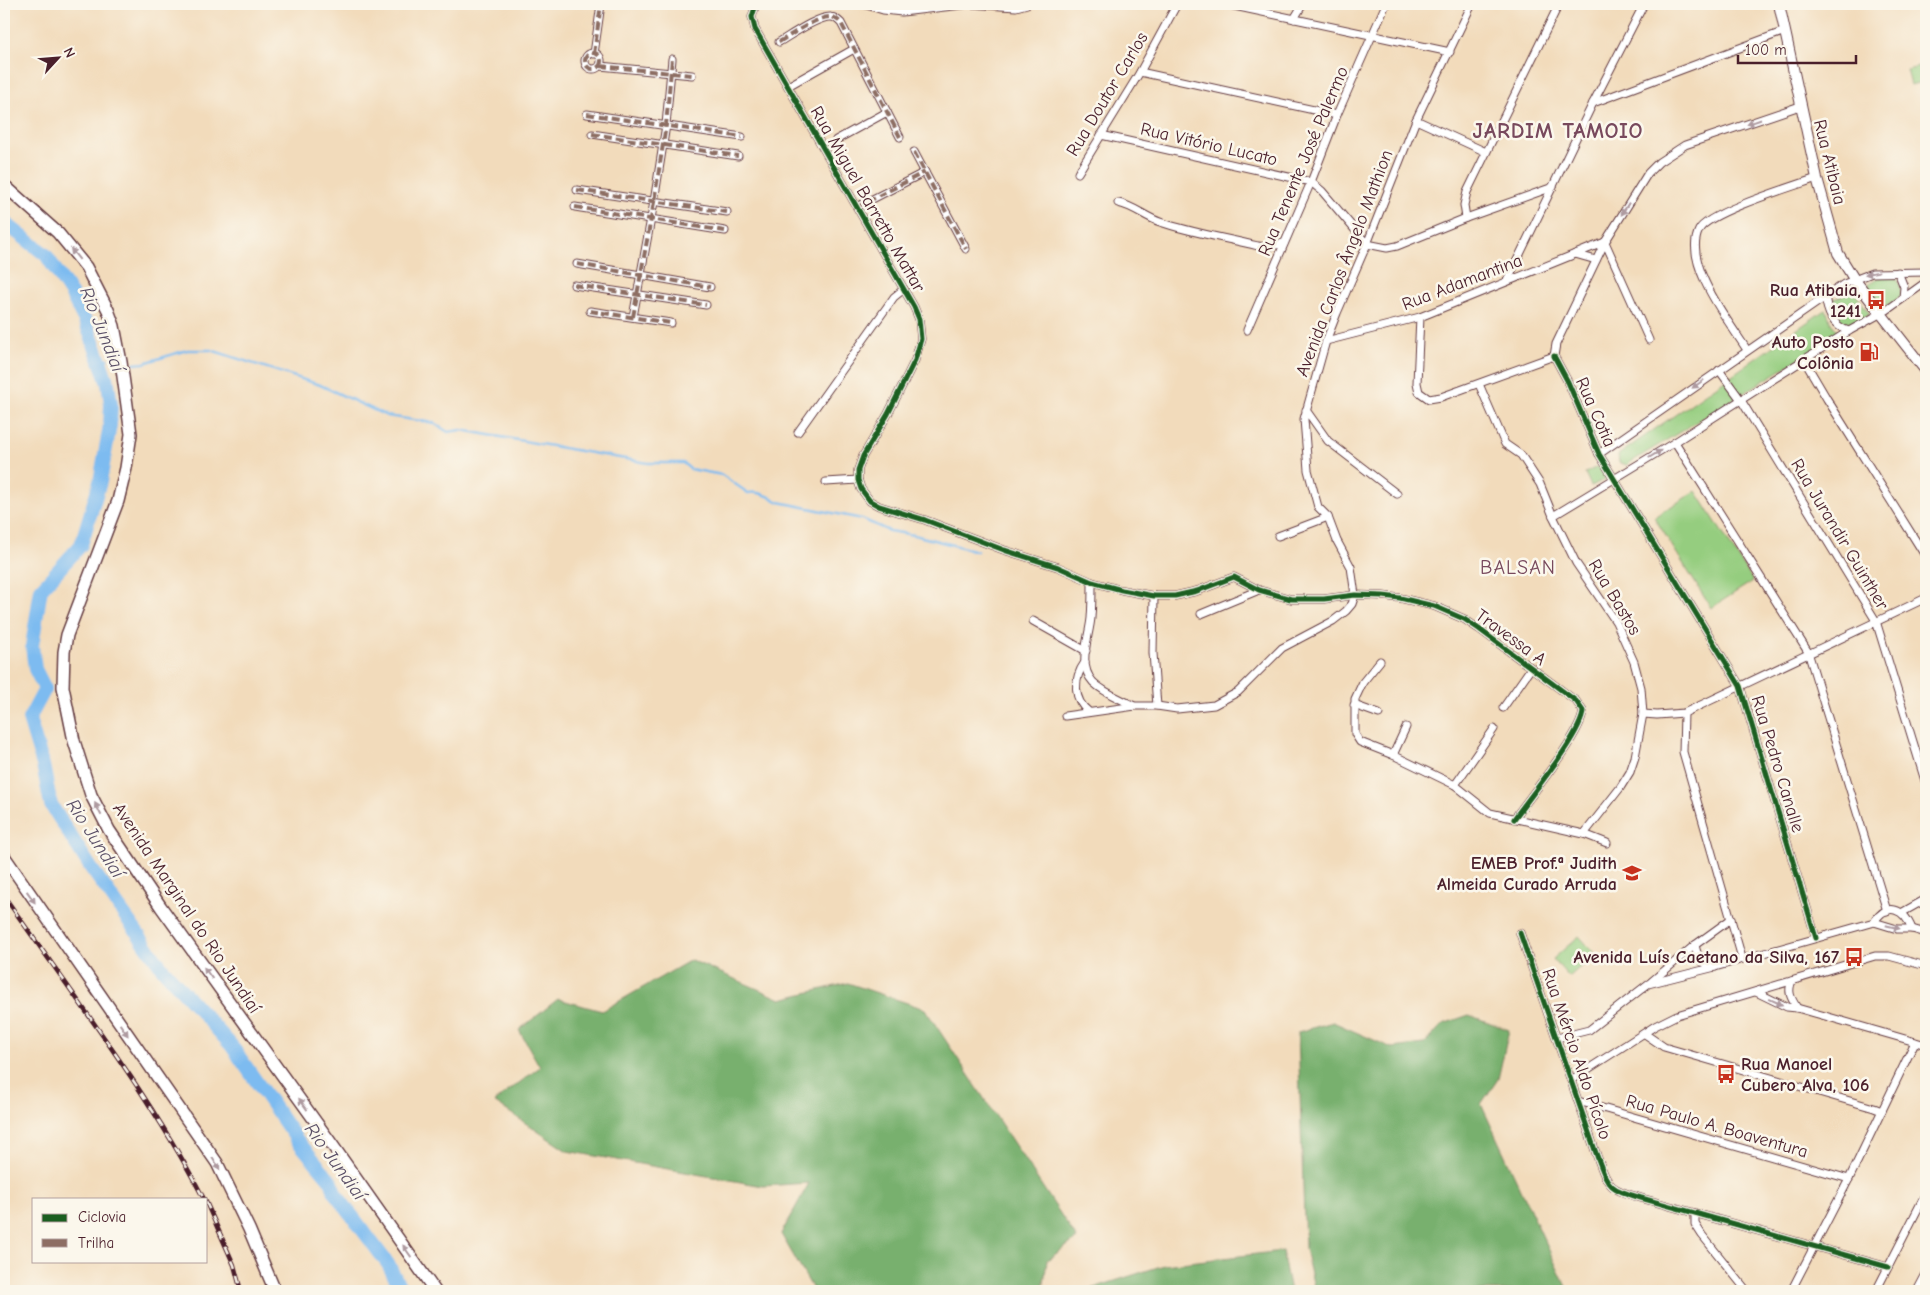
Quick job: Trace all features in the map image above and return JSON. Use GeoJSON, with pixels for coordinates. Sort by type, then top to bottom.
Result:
{"type":"FeatureCollection","features":[{"type":"Feature","properties":{"kind":"main road","name":"Rua Atibaia"},"geometry":{"type":"LineString","coordinates":[[1779,4],[1816,178],[1838,253],[1854,279],[1926,371]]}},
{"type":"Feature","properties":{"kind":"main road","name":"Avenida Marginal do Rio Jundiaí"},"geometry":{"type":"LineString","coordinates":[[4,185],[58,233],[90,274],[102,294],[114,326],[123,370],[132,434],[126,468],[118,501],[74,615],[67,635],[64,652],[63,688],[74,741],[91,795],[109,830],[161,907],[435,1291]]}},
{"type":"Feature","properties":{"kind":"main road"},"geometry":{"type":"LineString","coordinates":[[4,856],[217,1163],[249,1229],[275,1291]]}},
{"type":"Feature","properties":{"kind":"street"},"geometry":{"type":"LineString","coordinates":[[594,54],[601,4]]}},
{"type":"Feature","properties":{"kind":"street","name":"Rua Miguel Barretto Mattar"},"geometry":{"type":"LineString","coordinates":[[756,4],[752,17],[755,29],[904,289],[919,320],[921,339],[919,349],[908,374],[863,456],[858,470],[858,480]]}},
{"type":"Feature","properties":{"kind":"street"},"geometry":{"type":"LineString","coordinates":[[863,4],[883,10],[902,12],[970,4],[1016,7],[1027,4]]}},
{"type":"Feature","properties":{"kind":"street","name":"Rua Doutor Carlos"},"geometry":{"type":"LineString","coordinates":[[1078,173],[1140,72],[1177,4]]}},
{"type":"Feature","properties":{"kind":"street"},"geometry":{"type":"LineString","coordinates":[[1225,4],[1450,52]]}},
{"type":"Feature","properties":{"kind":"street"},"geometry":{"type":"LineString","coordinates":[[1294,19],[1303,4]]}},
{"type":"Feature","properties":{"kind":"street","name":"Rua Tenente José Palermo"},"geometry":{"type":"LineString","coordinates":[[1247,330],[1386,4]]}},
{"type":"Feature","properties":{"kind":"street","name":"Avenida Carlos Ângelo Mathion"},"geometry":{"type":"LineString","coordinates":[[1355,595],[1351,567],[1337,541],[1328,517],[1318,507],[1308,470],[1304,434],[1306,410],[1326,341],[1416,120],[1472,4]]}},
{"type":"Feature","properties":{"kind":"street"},"geometry":{"type":"LineString","coordinates":[[1466,218],[1464,205],[1467,192],[1559,4]]}},
{"type":"Feature","properties":{"kind":"street"},"geometry":{"type":"LineString","coordinates":[[1507,281],[1643,5],[1651,4]]}},
{"type":"Feature","properties":{"kind":"street"},"geometry":{"type":"LineString","coordinates":[[779,42],[821,19],[833,17],[841,23],[900,137]]}},
{"type":"Feature","properties":{"kind":"street"},"geometry":{"type":"LineString","coordinates":[[1593,104],[1785,31]]}},
{"type":"Feature","properties":{"kind":"street"},"geometry":{"type":"LineString","coordinates":[[788,86],[854,49]]}},
{"type":"Feature","properties":{"kind":"street"},"geometry":{"type":"LineString","coordinates":[[600,66],[600,58],[594,54],[587,55],[584,60],[585,65],[591,70],[600,66],[692,75]]}},
{"type":"Feature","properties":{"kind":"street"},"geometry":{"type":"LineString","coordinates":[[633,318],[666,125],[672,59]]}},
{"type":"Feature","properties":{"kind":"street"},"geometry":{"type":"LineString","coordinates":[[1140,72],[1338,115]]}},
{"type":"Feature","properties":{"kind":"street"},"geometry":{"type":"LineString","coordinates":[[1420,317],[1417,383],[1422,395],[1429,399],[1480,384],[1554,356],[1556,344],[1605,242],[1648,173],[1669,154],[1685,145],[1800,106]]}},
{"type":"Feature","properties":{"kind":"street"},"geometry":{"type":"LineString","coordinates":[[836,140],[887,112]]}},
{"type":"Feature","properties":{"kind":"street"},"geometry":{"type":"LineString","coordinates":[[587,114],[742,137]]}},
{"type":"Feature","properties":{"kind":"street"},"geometry":{"type":"LineString","coordinates":[[1416,120],[1486,152]]}},
{"type":"Feature","properties":{"kind":"street"},"geometry":{"type":"LineString","coordinates":[[592,134],[738,156]]}},
{"type":"Feature","properties":{"kind":"street","name":"Rua Vitório Lucato"},"geometry":{"type":"LineString","coordinates":[[1101,135],[1311,182]]}},
{"type":"Feature","properties":{"kind":"street"},"geometry":{"type":"LineString","coordinates":[[914,152],[966,249]]}},
{"type":"Feature","properties":{"kind":"street"},"geometry":{"type":"LineString","coordinates":[[857,207],[925,172]]}},
{"type":"Feature","properties":{"kind":"street"},"geometry":{"type":"LineString","coordinates":[[1747,350],[1706,284],[1695,243],[1699,229],[1717,215],[1816,178]]}},
{"type":"Feature","properties":{"kind":"street"},"geometry":{"type":"LineString","coordinates":[[1311,182],[1322,191],[1367,244],[1381,248],[1397,246],[1466,218],[1552,187]]}},
{"type":"Feature","properties":{"kind":"street"},"geometry":{"type":"LineString","coordinates":[[577,190],[727,212]]}},
{"type":"Feature","properties":{"kind":"street"},"geometry":{"type":"LineString","coordinates":[[1118,203],[1130,205],[1153,220],[1172,226],[1258,246],[1268,247],[1284,243]]}},
{"type":"Feature","properties":{"kind":"street"},"geometry":{"type":"LineString","coordinates":[[575,207],[725,232]]}},
{"type":"Feature","properties":{"kind":"street"},"geometry":{"type":"LineString","coordinates":[[1605,242],[1649,340]]}},
{"type":"Feature","properties":{"kind":"street","name":"Rua Adamantina"},"geometry":{"type":"LineString","coordinates":[[1326,341],[1420,317],[1605,242]]}},
{"type":"Feature","properties":{"kind":"street"},"geometry":{"type":"LineString","coordinates":[[1575,254],[1596,260]]}},
{"type":"Feature","properties":{"kind":"street"},"geometry":{"type":"LineString","coordinates":[[577,264],[710,286]]}},
{"type":"Feature","properties":{"kind":"street"},"geometry":{"type":"LineString","coordinates":[[1898,272],[1904,287],[1903,298]]}},
{"type":"Feature","properties":{"kind":"street"},"geometry":{"type":"LineString","coordinates":[[1599,454],[1747,350],[1854,279],[1872,273],[1926,272]]}},
{"type":"Feature","properties":{"kind":"street"},"geometry":{"type":"LineString","coordinates":[[1553,516],[1675,442],[1849,331],[1882,314],[1926,282]]}},
{"type":"Feature","properties":{"kind":"street"},"geometry":{"type":"LineString","coordinates":[[574,285],[706,305]]}},
{"type":"Feature","properties":{"kind":"street"},"geometry":{"type":"LineString","coordinates":[[798,432],[894,297],[904,289]]}},
{"type":"Feature","properties":{"kind":"street"},"geometry":{"type":"LineString","coordinates":[[1826,296],[1832,319],[1841,329],[1849,331]]}},
{"type":"Feature","properties":{"kind":"street"},"geometry":{"type":"LineString","coordinates":[[590,311],[671,323]]}},
{"type":"Feature","properties":{"kind":"street","name":"Rua Cotia"},"geometry":{"type":"LineString","coordinates":[[1554,356],[1568,382],[1599,454],[1614,480]]}},
{"type":"Feature","properties":{"kind":"street"},"geometry":{"type":"LineString","coordinates":[[1804,360],[1926,557]]}},
{"type":"Feature","properties":{"kind":"street","name":"Rua Jurandir Guinther"},"geometry":{"type":"LineString","coordinates":[[1719,370],[1741,400],[1876,620],[1926,784]]}},
{"type":"Feature","properties":{"kind":"street","name":"Rua Bastos"},"geometry":{"type":"LineString","coordinates":[[1480,384],[1505,444],[1512,451],[1520,454],[1540,484],[1576,563],[1616,622],[1626,641],[1638,675],[1643,714],[1635,757],[1630,772],[1620,788],[1584,834]]}},
{"type":"Feature","properties":{"kind":"street"},"geometry":{"type":"LineString","coordinates":[[1306,410],[1328,441],[1397,494]]}},
{"type":"Feature","properties":{"kind":"street"},"geometry":{"type":"LineString","coordinates":[[1675,442],[1808,652],[1887,911]]}},
{"type":"Feature","properties":{"kind":"street"},"geometry":{"type":"LineString","coordinates":[[826,482],[858,480]]}},
{"type":"Feature","properties":{"kind":"street","name":"Travessa A"},"geometry":{"type":"LineString","coordinates":[[858,480],[865,496],[879,506],[925,520],[1004,550],[1058,566],[1092,582],[1154,596],[1185,595],[1234,577],[1259,590],[1291,599],[1306,600],[1355,595],[1400,598],[1434,606],[1451,613],[1478,629],[1576,701],[1582,708],[1583,716],[1564,750],[1514,819]]}},
{"type":"Feature","properties":{"kind":"street","name":"Rua Pedro Canalle"},"geometry":{"type":"LineString","coordinates":[[1614,480],[1740,686],[1816,938]]}},
{"type":"Feature","properties":{"kind":"street"},"geometry":{"type":"LineString","coordinates":[[1278,536],[1328,517]]}},
{"type":"Feature","properties":{"kind":"street"},"geometry":{"type":"LineString","coordinates":[[1092,582],[1086,669],[1094,683],[1135,706]]}},
{"type":"Feature","properties":{"kind":"street"},"geometry":{"type":"LineString","coordinates":[[1201,614],[1259,590]]}},
{"type":"Feature","properties":{"kind":"street"},"geometry":{"type":"LineString","coordinates":[[1065,716],[1135,706],[1157,706],[1177,709],[1214,705],[1228,698],[1249,682],[1274,654],[1282,648],[1321,628],[1346,611],[1352,604],[1355,595]]}},
{"type":"Feature","properties":{"kind":"street"},"geometry":{"type":"LineString","coordinates":[[1154,596],[1154,653],[1157,706]]}},
{"type":"Feature","properties":{"kind":"street"},"geometry":{"type":"LineString","coordinates":[[1643,714],[1684,713],[1808,652],[1926,598]]}},
{"type":"Feature","properties":{"kind":"street"},"geometry":{"type":"LineString","coordinates":[[1033,621],[1086,651]]}},
{"type":"Feature","properties":{"kind":"street"},"geometry":{"type":"LineString","coordinates":[[1380,661],[1363,682],[1355,698],[1356,738],[1360,742],[1393,755],[1455,785],[1490,813],[1584,834],[1607,843]]}},
{"type":"Feature","properties":{"kind":"street"},"geometry":{"type":"LineString","coordinates":[[1085,662],[1080,668],[1076,690],[1078,700],[1089,712]]}},
{"type":"Feature","properties":{"kind":"street"},"geometry":{"type":"LineString","coordinates":[[1503,708],[1530,668]]}},
{"type":"Feature","properties":{"kind":"street"},"geometry":{"type":"LineString","coordinates":[[1354,705],[1379,714]]}},
{"type":"Feature","properties":{"kind":"street"},"geometry":{"type":"LineString","coordinates":[[1684,713],[1683,752],[1742,958]]}},
{"type":"Feature","properties":{"kind":"street"},"geometry":{"type":"LineString","coordinates":[[1393,755],[1406,727]]}},
{"type":"Feature","properties":{"kind":"street"},"geometry":{"type":"LineString","coordinates":[[1455,785],[1494,729]]}},
{"type":"Feature","properties":{"kind":"street"},"geometry":{"type":"LineString","coordinates":[[1874,922],[1880,914],[1892,910],[1903,912],[1926,899]]}},
{"type":"Feature","properties":{"kind":"street"},"geometry":{"type":"LineString","coordinates":[[1903,912],[1912,929]]}},
{"type":"Feature","properties":{"kind":"street"},"geometry":{"type":"LineString","coordinates":[[1557,1038],[1588,1030],[1695,945],[1731,919]]}},
{"type":"Feature","properties":{"kind":"street"},"geometry":{"type":"LineString","coordinates":[[1648,984],[1874,922],[1897,929],[1912,929],[1926,933]]}},
{"type":"Feature","properties":{"kind":"street","name":"Rua Mércio Aldo Pícolo"},"geometry":{"type":"LineString","coordinates":[[1520,933],[1609,1184],[1617,1190],[1695,1213]]}},
{"type":"Feature","properties":{"kind":"street"},"geometry":{"type":"LineString","coordinates":[[1695,945],[1699,959],[1715,967]]}},
{"type":"Feature","properties":{"kind":"street"},"geometry":{"type":"LineString","coordinates":[[1571,1080],[1667,1019],[1677,1015],[1875,956],[1889,956],[1926,966]]}},
{"type":"Feature","properties":{"kind":"street"},"geometry":{"type":"LineString","coordinates":[[1792,981],[1789,993],[1797,1008]]}},
{"type":"Feature","properties":{"kind":"street"},"geometry":{"type":"LineString","coordinates":[[1756,992],[1787,1007],[1797,1008],[1926,1045]]}},
{"type":"Feature","properties":{"kind":"street"},"geometry":{"type":"LineString","coordinates":[[1645,1034],[1664,1047],[1882,1111]]}},
{"type":"Feature","properties":{"kind":"street"},"geometry":{"type":"LineString","coordinates":[[1792,1291],[1849,1179],[1915,1042]]}},
{"type":"Feature","properties":{"kind":"street","name":"Rua Paulo A. Boaventura"},"geometry":{"type":"LineString","coordinates":[[1578,1101],[1849,1179]]}},
{"type":"Feature","properties":{"kind":"street"},"geometry":{"type":"LineString","coordinates":[[1876,1291],[1926,1193]]}},
{"type":"Feature","properties":{"kind":"street"},"geometry":{"type":"LineString","coordinates":[[1746,1291],[1702,1235],[1696,1224],[1695,1213],[1888,1267]]}},
{"type":"Feature","properties":{"kind":"street"},"geometry":{"type":"LineString","coordinates":[[1917,1291],[1926,1274]]}},
{"type":"Feature","properties":{"kind":"green space"},"geometry":{"type":"Polygon","coordinates":[[[1926,65],[1926,81],[1911,85],[1907,70],[1926,65]]]}},
{"type":"Feature","properties":{"kind":"green space"},"geometry":{"type":"Polygon","coordinates":[[[1883,275],[1898,280],[1901,297],[1884,308],[1867,285],[1883,275]]]}},
{"type":"Feature","properties":{"kind":"green space"},"geometry":{"type":"Polygon","coordinates":[[[1853,290],[1870,314],[1847,327],[1835,316],[1831,304],[1832,300],[1853,290]]]}},
{"type":"Feature","properties":{"kind":"green space"},"geometry":{"type":"Polygon","coordinates":[[[1826,309],[1831,323],[1840,334],[1626,465],[1619,462],[1618,455],[1826,309]]]}},
{"type":"Feature","properties":{"kind":"green space"},"geometry":{"type":"Polygon","coordinates":[[[1603,466],[1605,470],[1604,480],[1591,486],[1585,473],[1603,466]]]}},
{"type":"Feature","properties":{"kind":"green space"},"geometry":{"type":"Polygon","coordinates":[[[1696,491],[1753,581],[1711,608],[1654,517],[1696,491]]]}},
{"type":"Feature","properties":{"kind":"green space"},"geometry":{"type":"Polygon","coordinates":[[[1579,936],[1595,954],[1569,977],[1553,959],[1579,936]]]}},
{"type":"Feature","properties":{"kind":"green space"},"geometry":{"type":"Polygon","coordinates":[[[691,960],[781,999],[848,983],[925,1009],[1077,1239],[1047,1260],[1043,1291],[814,1291],[781,1234],[809,1183],[763,1186],[567,1151],[494,1102],[540,1067],[519,1030],[558,999],[602,1011],[691,960]]]}},
{"type":"Feature","properties":{"kind":"green space"},"geometry":{"type":"Polygon","coordinates":[[[1469,1015],[1509,1030],[1498,1079],[1481,1104],[1568,1291],[1315,1291],[1305,1249],[1298,1032],[1333,1022],[1392,1048],[1424,1044],[1443,1024],[1469,1015]]]}},
{"type":"Feature","properties":{"kind":"green space"},"geometry":{"type":"Polygon","coordinates":[[[1282,1251],[1290,1291],[1084,1291],[1164,1265],[1282,1251]]]}},
{"type":"Feature","properties":{"kind":"waterway","name":"Rio Jundiaí"},"geometry":{"type":"LineString","coordinates":[[4,222],[46,255],[72,295],[86,323],[98,355],[108,384],[111,404],[110,425],[100,482],[81,545],[41,589],[32,646],[35,669],[45,689],[29,719],[43,765],[51,805],[91,868],[163,969],[231,1045],[297,1140],[332,1182],[335,1193],[388,1264],[402,1291]]}},
{"type":"Feature","properties":{"kind":"waterway"},"geometry":{"type":"LineString","coordinates":[[134,364],[144,363],[187,350],[211,350],[320,385],[387,416],[434,423],[448,432],[461,430],[648,463],[683,463],[690,469],[722,475],[748,493],[760,493],[779,502],[862,519],[889,531],[914,535],[977,551]]}},
{"type":"Feature","properties":{"kind":"waterway"},"geometry":{"type":"LineString","coordinates":[[98,355],[108,359]]}},
{"type":"Feature","properties":{"kind":"railway"},"geometry":{"type":"LineString","coordinates":[[4,896],[134,1082],[159,1120],[203,1198]]}},
{"type":"Feature","properties":{"kind":"railway"},"geometry":{"type":"LineString","coordinates":[[208,1206],[234,1265],[241,1291]]}},
{"type":"Feature","properties":{"kind":"marked path"},"geometry":{"type":"LineString","coordinates":[[594,54],[601,4]]}},
{"type":"Feature","properties":{"kind":"marked path"},"geometry":{"type":"LineString","coordinates":[[779,42],[819,20],[831,17],[838,20],[900,137]]}},
{"type":"Feature","properties":{"kind":"marked path"},"geometry":{"type":"LineString","coordinates":[[593,53],[599,55],[601,61],[599,67],[593,69],[587,67],[585,61],[587,55],[593,53]]}},
{"type":"Feature","properties":{"kind":"marked path"},"geometry":{"type":"LineString","coordinates":[[633,317],[666,125],[672,59]]}},
{"type":"Feature","properties":{"kind":"marked path"},"geometry":{"type":"LineString","coordinates":[[600,66],[692,75]]}},
{"type":"Feature","properties":{"kind":"marked path"},"geometry":{"type":"LineString","coordinates":[[587,114],[742,137]]}},
{"type":"Feature","properties":{"kind":"marked path"},"geometry":{"type":"LineString","coordinates":[[592,134],[738,156]]}},
{"type":"Feature","properties":{"kind":"marked path"},"geometry":{"type":"LineString","coordinates":[[914,152],[966,249]]}},
{"type":"Feature","properties":{"kind":"marked path"},"geometry":{"type":"LineString","coordinates":[[857,207],[925,172]]}},
{"type":"Feature","properties":{"kind":"marked path"},"geometry":{"type":"LineString","coordinates":[[577,190],[727,212]]}},
{"type":"Feature","properties":{"kind":"marked path"},"geometry":{"type":"LineString","coordinates":[[575,207],[725,231]]}},
{"type":"Feature","properties":{"kind":"marked path"},"geometry":{"type":"LineString","coordinates":[[577,264],[710,287]]}},
{"type":"Feature","properties":{"kind":"marked path"},"geometry":{"type":"LineString","coordinates":[[574,285],[706,305]]}},
{"type":"Feature","properties":{"kind":"marked path"},"geometry":{"type":"LineString","coordinates":[[590,311],[671,323]]}},
{"type":"Feature","properties":{"kind":"cycle path"},"geometry":{"type":"LineString","coordinates":[[756,4],[752,17],[755,29],[914,307],[919,319],[921,339],[915,360],[888,414],[863,456],[858,470],[858,480],[861,489],[870,501],[879,506],[925,520],[1004,550],[1058,567],[1092,582],[1122,590],[1154,596],[1175,596],[1197,591],[1234,577],[1259,590],[1291,599],[1324,599],[1355,595],[1383,596],[1434,606],[1464,619],[1576,701],[1583,711],[1581,721],[1565,749],[1514,819]]}},
{"type":"Feature","properties":{"kind":"cycle path"},"geometry":{"type":"LineString","coordinates":[[1554,356],[1568,382],[1599,454],[1740,686],[1816,938]]}},
{"type":"Feature","properties":{"kind":"cycle path"},"geometry":{"type":"LineString","coordinates":[[1520,933],[1597,1156],[1604,1175],[1611,1185],[1622,1192],[1641,1198],[1888,1267]]}},
{"type":"Feature","properties":{"kind":"place","name":"Rua Atibaia, 1241"},"geometry":{"type":"Point","coordinates":[1876,300]}},
{"type":"Feature","properties":{"kind":"place","name":"Auto Posto Colônia"},"geometry":{"type":"Point","coordinates":[1869,352]}},
{"type":"Feature","properties":{"kind":"place","name":"EMEB Prof.ª Judith Almeida Curado Arruda"},"geometry":{"type":"Point","coordinates":[1632,873]}},
{"type":"Feature","properties":{"kind":"place","name":"Avenida Luís Caetano da Silva, 167"},"geometry":{"type":"Point","coordinates":[1854,957]}},
{"type":"Feature","properties":{"kind":"place","name":"Rua Manoel Cubero Alva, 106"},"geometry":{"type":"Point","coordinates":[1726,1074]}},
{"type":"Feature","properties":{"kind":"district","name":"JARDIM TAMOIO"},"geometry":{"type":"Point","coordinates":[1558,130]}},
{"type":"Feature","properties":{"kind":"district","name":"BALSAN"},"geometry":{"type":"Point","coordinates":[1518,567]}}]}
